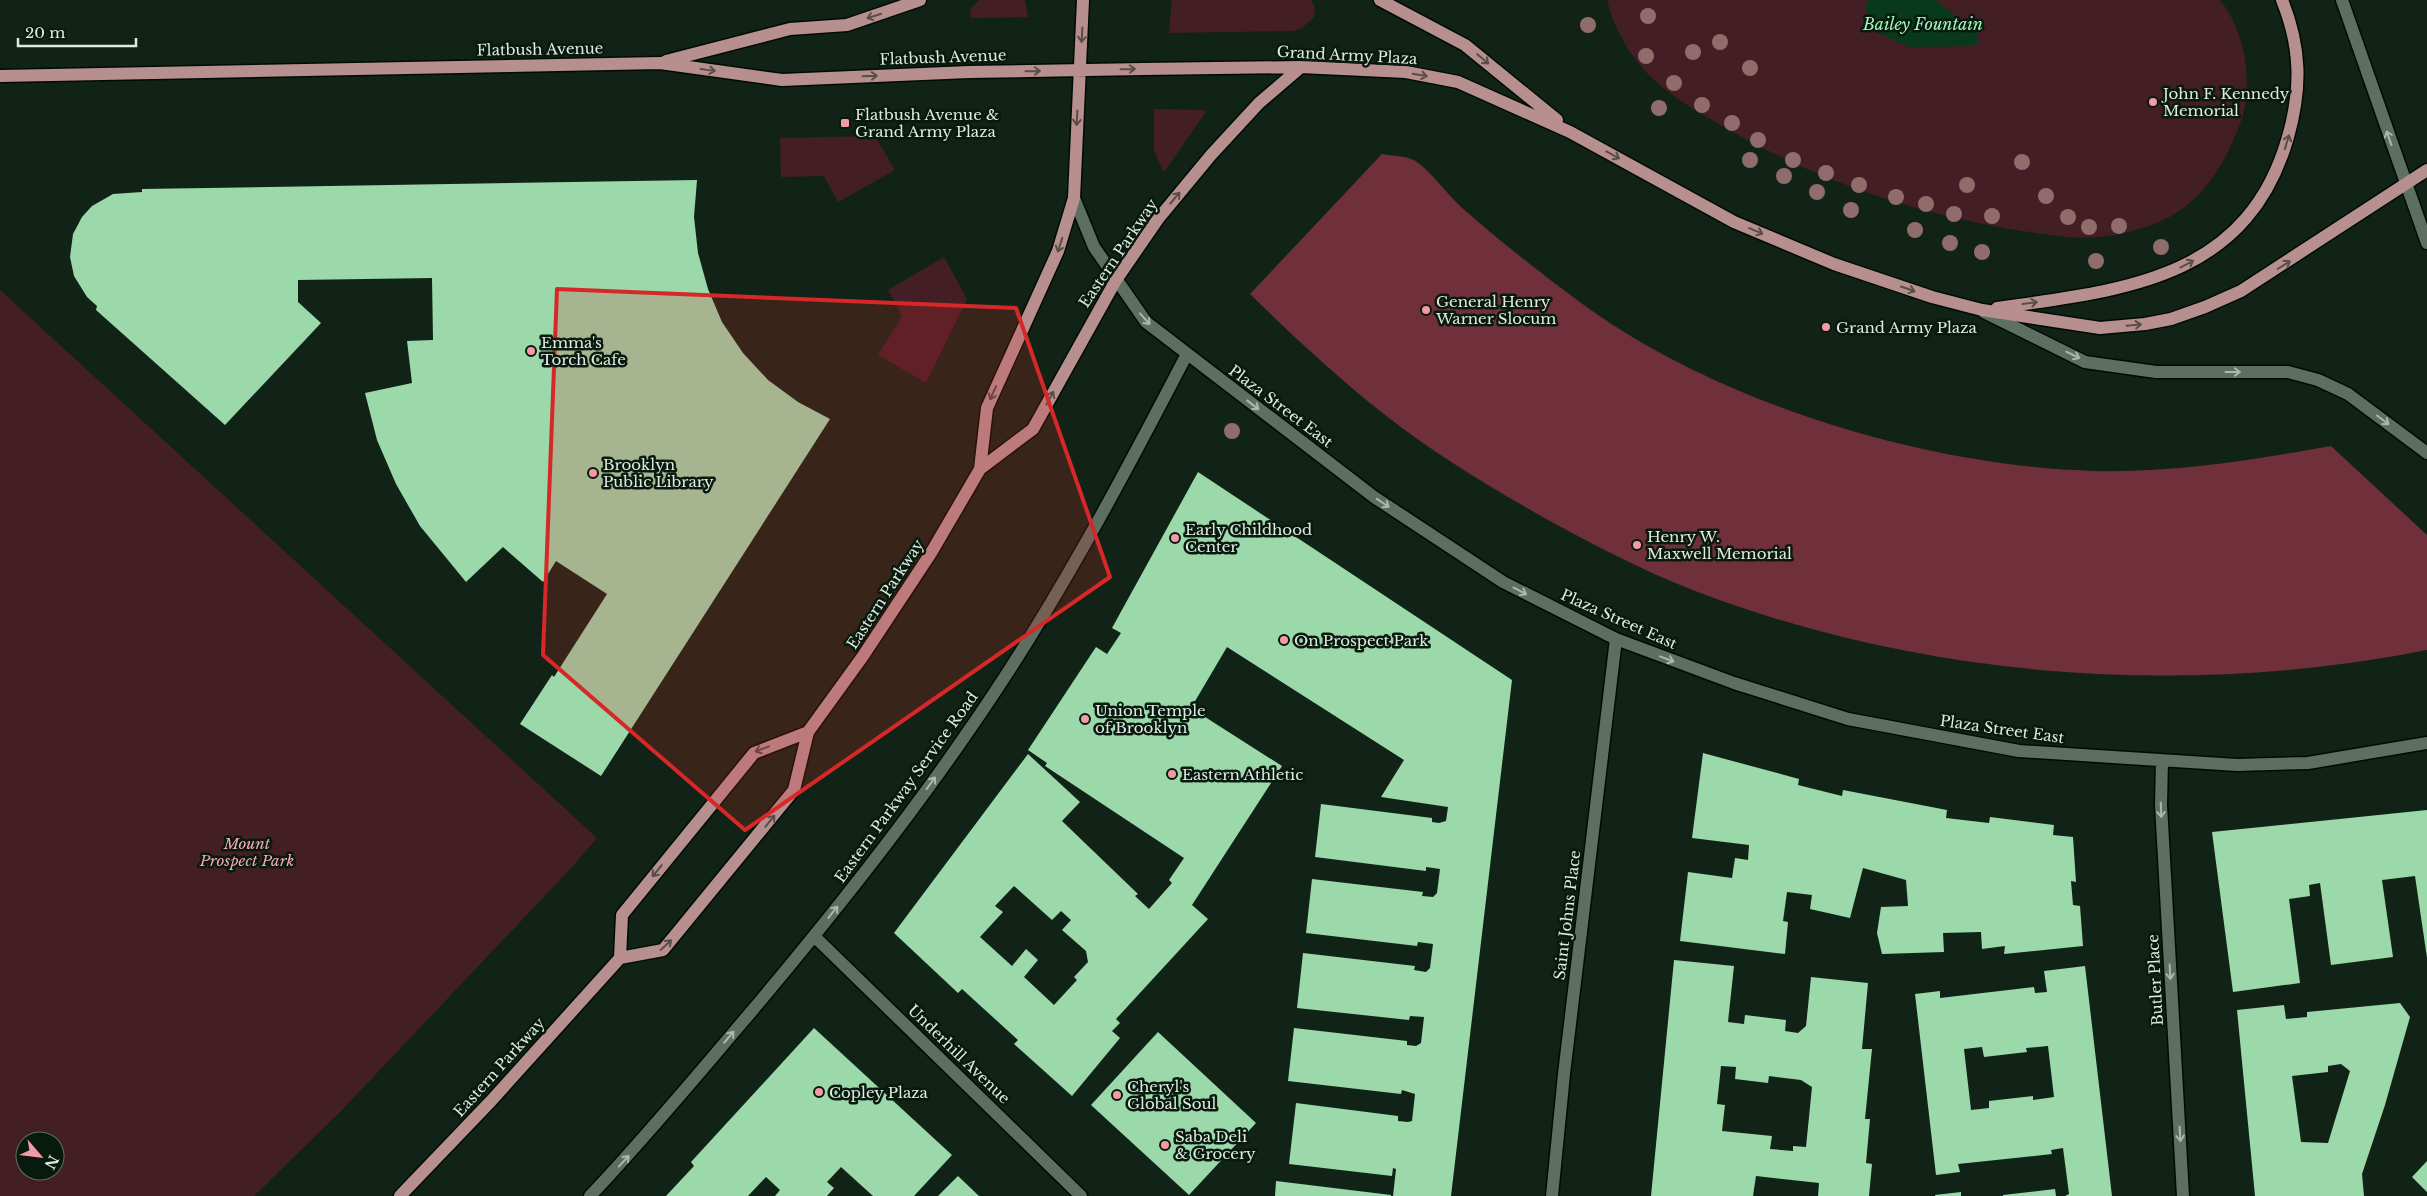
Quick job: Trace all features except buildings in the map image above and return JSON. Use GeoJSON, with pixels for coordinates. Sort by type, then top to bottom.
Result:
{"type":"FeatureCollection","features":[{"type":"Feature","properties":{"kind":"main road"},"geometry":{"type":"LineString","coordinates":[[660,63],[790,29],[846,25],[920,0]]}},
{"type":"Feature","properties":{"kind":"main road","name":"Plaza Street East"},"geometry":{"type":"LineString","coordinates":[[1074,198],[1083,0]]}},
{"type":"Feature","properties":{"kind":"main road"},"geometry":{"type":"LineString","coordinates":[[1380,0],[1465,45],[1570,132]]}},
{"type":"Feature","properties":{"kind":"main road"},"geometry":{"type":"LineString","coordinates":[[1982,310],[2088,295],[2139,284],[2173,271],[2202,256],[2227,239],[2251,212],[2268,185],[2285,148],[2297,108],[2298,62],[2291,21],[2282,0]]}},
{"type":"Feature","properties":{"kind":"main road","name":"Flatbush Avenue"},"geometry":{"type":"LineString","coordinates":[[0,76],[660,63],[782,80],[1080,70]]}},
{"type":"Feature","properties":{"kind":"main road","name":"Grand Army Plaza"},"geometry":{"type":"LineString","coordinates":[[1080,70],[1301,67],[1406,72],[1458,82],[1570,132],[1734,222],[1834,264],[1932,297],[1982,310],[2100,328],[2145,324],[2171,318],[2205,308],[2242,291],[2406,184]]}},
{"type":"Feature","properties":{"kind":"main road","name":"Eastern Parkway"},"geometry":{"type":"LineString","coordinates":[[980,469],[1033,429],[1116,280],[1158,219],[1211,155],[1259,103],[1301,67]]}},
{"type":"Feature","properties":{"kind":"main road"},"geometry":{"type":"LineString","coordinates":[[2406,184],[2427,170]]}},
{"type":"Feature","properties":{"kind":"main road","name":"Eastern Parkway"},"geometry":{"type":"LineString","coordinates":[[400,1196],[491,1101],[620,958],[663,950],[794,790],[808,732],[864,656],[932,554],[980,469],[987,408],[1058,251],[1074,198]]}},
{"type":"Feature","properties":{"kind":"main road"},"geometry":{"type":"LineString","coordinates":[[620,958],[622,915],[754,753],[808,732]]}},
{"type":"Feature","properties":{"kind":"street"},"geometry":{"type":"LineString","coordinates":[[2342,0],[2427,243]]}},
{"type":"Feature","properties":{"kind":"street","name":"Plaza Street East"},"geometry":{"type":"LineString","coordinates":[[1074,198],[1094,247],[1146,322],[1374,497],[1503,582],[1616,639],[1734,683],[1848,720],[2019,751],[2237,765],[2308,763],[2427,743]]}},
{"type":"Feature","properties":{"kind":"street"},"geometry":{"type":"LineString","coordinates":[[1982,310],[2085,362],[2156,372],[2288,372],[2318,380],[2348,394],[2427,452]]}},
{"type":"Feature","properties":{"kind":"street","name":"Eastern Parkway Service Road"},"geometry":{"type":"LineString","coordinates":[[590,1196],[644,1139],[814,936],[966,736],[1035,629],[1108,506],[1187,354]]}},
{"type":"Feature","properties":{"kind":"street","name":"Saint Johns Place"},"geometry":{"type":"LineString","coordinates":[[1552,1196],[1564,1074],[1616,639]]}},
{"type":"Feature","properties":{"kind":"street","name":"Butler Place"},"geometry":{"type":"LineString","coordinates":[[2162,761],[2161,805],[2183,1196]]}},
{"type":"Feature","properties":{"kind":"street","name":"Underhill Avenue"},"geometry":{"type":"LineString","coordinates":[[814,936],[1081,1196]]}},
{"type":"Feature","properties":{"kind":"highlighted area"},"geometry":{"type":"Polygon","coordinates":[[[557,289],[1016,308],[1110,577],[745,830],[543,655],[557,289]]]}},
{"type":"Feature","properties":{"kind":"green space"},"geometry":{"type":"Polygon","coordinates":[[[979,0],[1025,0],[1028,17],[971,18],[970,9],[979,0]]]}},
{"type":"Feature","properties":{"kind":"green space"},"geometry":{"type":"Polygon","coordinates":[[[1172,0],[1311,0],[1315,7],[1314,17],[1302,28],[1293,31],[1169,33],[1172,0]]]}},
{"type":"Feature","properties":{"kind":"green space"},"geometry":{"type":"Polygon","coordinates":[[[1607,0],[2220,0],[2236,28],[2245,60],[2247,77],[2244,109],[2234,139],[2211,180],[2190,203],[2163,220],[2131,231],[2089,238],[2022,231],[1981,224],[1902,204],[1824,176],[1787,160],[1714,121],[1663,88],[1648,74],[1634,58],[1623,40],[1613,20],[1607,0]]]}},
{"type":"Feature","properties":{"kind":"green space"},"geometry":{"type":"Polygon","coordinates":[[[1154,109],[1204,110],[1206,112],[1164,172],[1154,151],[1154,109]]]}},
{"type":"Feature","properties":{"kind":"green space"},"geometry":{"type":"Polygon","coordinates":[[[875,136],[895,170],[838,202],[824,176],[781,177],[780,138],[875,136]]]}},
{"type":"Feature","properties":{"kind":"green space"},"geometry":{"type":"Polygon","coordinates":[[[944,257],[967,299],[926,383],[878,355],[902,316],[888,290],[944,257]]]}},
{"type":"Feature","properties":{"kind":"green space","name":"Mount Prospect Park"},"geometry":{"type":"Polygon","coordinates":[[[0,290],[597,838],[574,865],[341,1111],[254,1196],[0,1196],[0,290]]]}},
{"type":"Feature","properties":{"kind":"shaded area"},"geometry":{"type":"Polygon","coordinates":[[[1382,154],[1405,157],[1417,162],[1461,207],[1539,271],[1588,308],[1642,343],[1701,374],[1764,401],[1829,424],[1896,443],[1963,457],[2029,467],[2093,471],[2183,468],[2243,461],[2331,446],[2427,535],[2427,650],[2339,664],[2250,673],[2161,676],[2071,672],[1982,663],[1894,648],[1807,628],[1722,601],[1675,583],[1630,562],[1541,516],[1422,442],[1349,386],[1250,294],[1382,154]]]}},
{"type":"Feature","properties":{"kind":"water","name":"Bailey Fountain"},"geometry":{"type":"Polygon","coordinates":[[[1869,0],[1936,0],[1977,33],[1979,40],[1974,46],[1909,47],[1880,34],[1867,19],[1866,3],[1869,0]]]}},
{"type":"Feature","properties":{"kind":"place","name":"John F. Kennedy Memorial"},"geometry":{"type":"Point","coordinates":[2153,102]}},
{"type":"Feature","properties":{"kind":"place","name":"Flatbush Avenue & Grand Army Plaza"},"geometry":{"type":"Point","coordinates":[845,123]}},
{"type":"Feature","properties":{"kind":"place","name":"General Henry Warner Slocum"},"geometry":{"type":"Point","coordinates":[1426,310]}},
{"type":"Feature","properties":{"kind":"place","name":"Grand Army Plaza"},"geometry":{"type":"Point","coordinates":[1826,327]}},
{"type":"Feature","properties":{"kind":"place","name":"Emma's Torch Cafe"},"geometry":{"type":"Point","coordinates":[531,351]}},
{"type":"Feature","properties":{"kind":"place","name":"Brooklyn Public Library"},"geometry":{"type":"Point","coordinates":[593,473]}},
{"type":"Feature","properties":{"kind":"place","name":"Early Childhood Center"},"geometry":{"type":"Point","coordinates":[1175,538]}},
{"type":"Feature","properties":{"kind":"place","name":"Henry W. Maxwell Memorial"},"geometry":{"type":"Point","coordinates":[1637,545]}},
{"type":"Feature","properties":{"kind":"place","name":"On Prospect Park"},"geometry":{"type":"Point","coordinates":[1284,640]}},
{"type":"Feature","properties":{"kind":"place","name":"Union Temple of Brooklyn"},"geometry":{"type":"Point","coordinates":[1085,719]}},
{"type":"Feature","properties":{"kind":"place","name":"Eastern Athletic"},"geometry":{"type":"Point","coordinates":[1172,774]}},
{"type":"Feature","properties":{"kind":"place","name":"Copley Plaza"},"geometry":{"type":"Point","coordinates":[819,1092]}},
{"type":"Feature","properties":{"kind":"place","name":"Cheryl's Global Soul"},"geometry":{"type":"Point","coordinates":[1117,1095]}},
{"type":"Feature","properties":{"kind":"place","name":"Saba Deli & Grocery"},"geometry":{"type":"Point","coordinates":[1165,1145]}}]}
